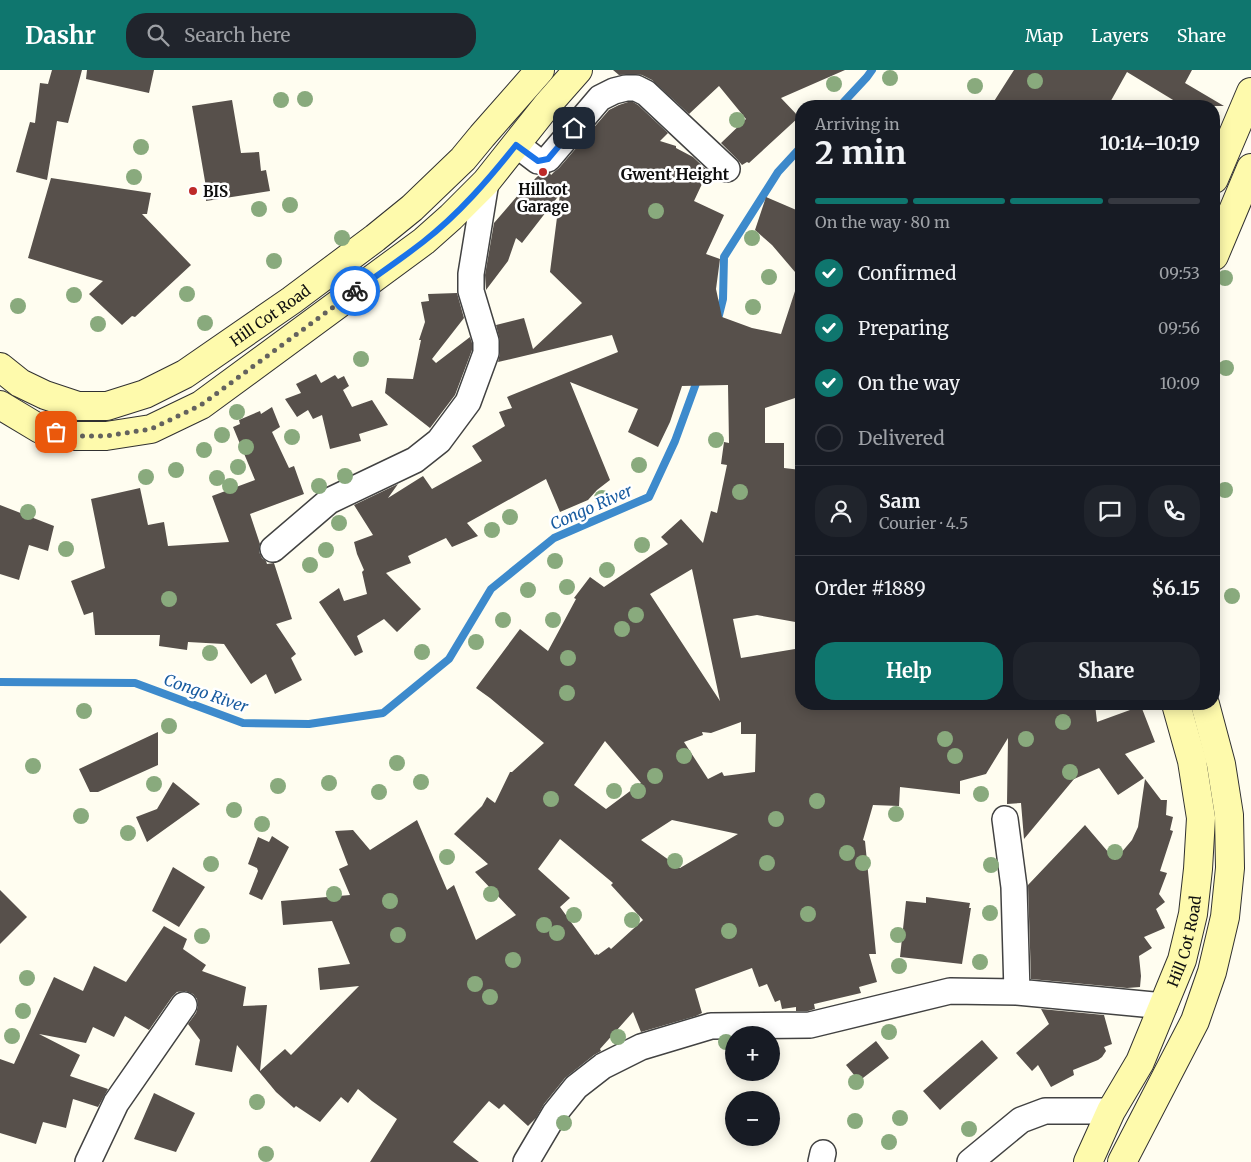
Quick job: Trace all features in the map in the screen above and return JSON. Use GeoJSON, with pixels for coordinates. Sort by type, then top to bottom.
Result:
{"type":"FeatureCollection","features":[{"type":"Feature","properties":{"kind":"main road","name":"Hill Cot Road"},"geometry":{"type":"LineString","coordinates":[[0,367],[20,383],[46,395],[78,406],[107,406],[145,394],[185,374],[292,300],[412,208],[463,160],[540,70]]}},
{"type":"Feature","properties":{"kind":"main road","name":"Hill Cot Road"},"geometry":{"type":"LineString","coordinates":[[0,405],[40,429],[72,436],[106,436],[151,429],[201,405],[424,241],[486,182],[548,104],[578,70]]}},
{"type":"Feature","properties":{"kind":"main road"},"geometry":{"type":"LineString","coordinates":[[1220,165],[1251,92]]}},
{"type":"Feature","properties":{"kind":"main road"},"geometry":{"type":"LineString","coordinates":[[1220,242],[1251,168]]}},
{"type":"Feature","properties":{"kind":"main road","name":"Hill Cot Road"},"geometry":{"type":"LineString","coordinates":[[1088,1162],[1111,1111],[1140,1062],[1164,1006],[1182,960],[1193,914],[1201,818],[1192,761],[1178,710]]}},
{"type":"Feature","properties":{"kind":"main road"},"geometry":{"type":"LineString","coordinates":[[1122,1162],[1195,1021],[1212,972],[1225,918],[1230,868],[1229,815],[1220,764],[1206,710]]}},
{"type":"Feature","properties":{"kind":"street"},"geometry":{"type":"LineString","coordinates":[[516,145],[538,161],[548,159],[600,98],[614,91],[636,88],[646,93],[727,169]]}},
{"type":"Feature","properties":{"kind":"street"},"geometry":{"type":"LineString","coordinates":[[272,550],[329,502],[415,460],[439,441],[468,402],[486,353],[486,341],[471,291],[471,274],[486,182]]}},
{"type":"Feature","properties":{"kind":"street"},"geometry":{"type":"LineString","coordinates":[[1005,819],[1014,888],[1017,992]]}},
{"type":"Feature","properties":{"kind":"street"},"geometry":{"type":"LineString","coordinates":[[526,1162],[555,1113],[576,1087],[603,1066],[641,1047],[711,1026],[810,1026],[950,991],[1017,992],[1164,1006]]}},
{"type":"Feature","properties":{"kind":"street"},"geometry":{"type":"LineString","coordinates":[[88,1162],[116,1103],[184,1005]]}},
{"type":"Feature","properties":{"kind":"street"},"geometry":{"type":"LineString","coordinates":[[970,1162],[1021,1120],[1045,1110],[1111,1111]]}},
{"type":"Feature","properties":{"kind":"building"},"geometry":{"type":"Polygon","coordinates":[[[52,70],[82,70],[68,123],[57,121],[47,180],[16,172],[30,122],[35,123],[40,83],[48,84],[52,70]]]}},
{"type":"Feature","properties":{"kind":"building"},"geometry":{"type":"Polygon","coordinates":[[[87,70],[154,70],[149,93],[86,79],[87,70]]]}},
{"type":"Feature","properties":{"kind":"building"},"geometry":{"type":"Polygon","coordinates":[[[613,70],[845,70],[781,98],[795,113],[795,121],[749,163],[747,162],[742,165],[721,143],[746,119],[719,86],[689,114],[652,80],[636,74],[619,75],[613,70]]]}},
{"type":"Feature","properties":{"kind":"building"},"geometry":{"type":"Polygon","coordinates":[[[1014,70],[1192,70],[1185,83],[1214,100],[1173,100],[1127,72],[1111,100],[995,100],[1014,70]]]}},
{"type":"Feature","properties":{"kind":"building"},"geometry":{"type":"Polygon","coordinates":[[[232,100],[241,153],[259,152],[261,171],[266,170],[270,191],[206,201],[206,187],[192,106],[232,100]]]}},
{"type":"Feature","properties":{"kind":"building"},"geometry":{"type":"Polygon","coordinates":[[[628,102],[638,105],[668,133],[660,141],[676,146],[676,148],[693,157],[708,171],[694,201],[724,215],[706,254],[720,259],[716,289],[722,317],[752,328],[781,334],[795,291],[795,398],[765,408],[765,443],[784,443],[784,468],[795,469],[795,622],[757,615],[733,619],[741,658],[795,649],[795,710],[1096,710],[1097,722],[1130,710],[1143,710],[1155,742],[1125,754],[1144,778],[1118,795],[1099,768],[1074,779],[1024,839],[1021,803],[1007,804],[1008,738],[986,774],[960,781],[960,794],[900,787],[899,806],[873,805],[863,840],[865,841],[876,954],[869,954],[877,982],[859,987],[861,993],[814,1004],[815,1009],[808,1011],[796,1011],[796,1007],[782,1009],[780,1000],[775,1002],[767,984],[759,987],[752,968],[695,989],[702,1013],[696,1016],[641,1032],[633,1012],[600,1049],[601,1051],[565,1078],[528,1126],[504,1104],[499,1109],[489,1101],[453,1142],[479,1162],[370,1162],[397,1119],[358,1089],[348,1103],[341,1097],[320,1122],[296,1106],[294,1108],[276,1092],[237,1045],[232,1072],[195,1065],[200,1040],[188,1024],[196,1013],[198,1006],[197,999],[193,994],[185,991],[177,992],[172,997],[149,1030],[125,1016],[114,1037],[93,1027],[86,1043],[39,1034],[80,1055],[70,1076],[108,1089],[98,1107],[73,1099],[66,1128],[43,1122],[36,1144],[0,1133],[0,1059],[14,1064],[54,977],[83,991],[94,966],[126,982],[164,926],[187,939],[183,949],[206,965],[202,971],[246,987],[243,1006],[267,1005],[260,1071],[285,1049],[291,1055],[359,986],[320,990],[318,968],[350,964],[332,921],[283,925],[281,901],[350,895],[339,869],[348,865],[335,831],[353,830],[370,850],[417,820],[447,890],[454,885],[476,940],[516,915],[475,872],[488,864],[454,834],[482,806],[487,797],[495,803],[510,772],[544,743],[476,688],[520,629],[548,651],[576,599],[574,598],[590,577],[604,587],[668,544],[661,537],[681,519],[703,543],[711,511],[717,513],[727,465],[721,464],[724,442],[729,443],[728,385],[682,386],[670,422],[658,447],[628,432],[638,409],[570,382],[610,480],[588,500],[560,512],[546,479],[467,523],[478,536],[452,547],[446,538],[408,556],[411,563],[386,573],[421,609],[397,632],[384,619],[357,636],[363,652],[355,656],[319,602],[339,588],[344,601],[367,594],[362,572],[364,570],[354,542],[373,535],[354,505],[398,484],[388,498],[423,476],[432,489],[482,461],[472,446],[505,426],[499,412],[512,408],[507,397],[618,352],[612,335],[498,362],[500,341],[496,325],[524,318],[533,349],[582,303],[550,272],[560,194],[522,243],[516,238],[508,261],[486,290],[485,275],[494,223],[519,194],[539,175],[550,173],[551,175],[559,168],[609,110],[628,102]],[[692,569],[650,594],[720,701],[692,569]],[[741,722],[711,733],[702,732],[703,735],[684,742],[708,779],[722,772],[724,776],[755,772],[756,734],[741,734],[741,722]],[[605,741],[574,785],[606,809],[641,783],[605,741]],[[672,820],[641,840],[680,868],[738,834],[672,820]],[[560,839],[538,869],[570,898],[560,907],[595,955],[609,947],[611,949],[643,920],[611,885],[613,883],[560,839]]]}},
{"type":"Feature","properties":{"kind":"building"},"geometry":{"type":"Polygon","coordinates":[[[51,178],[151,193],[147,214],[142,214],[191,265],[135,317],[132,316],[122,325],[89,294],[103,281],[28,258],[51,178]]]}},
{"type":"Feature","properties":{"kind":"building"},"geometry":{"type":"Polygon","coordinates":[[[766,197],[795,209],[795,272],[772,245],[755,230],[766,197]]]}},
{"type":"Feature","properties":{"kind":"building"},"geometry":{"type":"Polygon","coordinates":[[[457,293],[464,318],[432,359],[436,363],[470,337],[472,350],[455,395],[430,428],[385,393],[387,378],[413,379],[421,340],[419,340],[425,322],[421,302],[429,301],[428,294],[457,293]]]}},
{"type":"Feature","properties":{"kind":"building"},"geometry":{"type":"Polygon","coordinates":[[[316,374],[321,383],[335,375],[338,379],[344,376],[349,386],[343,390],[352,407],[372,400],[388,425],[359,434],[361,441],[330,449],[322,415],[313,419],[308,410],[297,417],[285,399],[301,393],[296,384],[316,374]]]}},
{"type":"Feature","properties":{"kind":"building"},"geometry":{"type":"Polygon","coordinates":[[[272,407],[280,427],[272,432],[289,468],[294,466],[304,494],[250,514],[260,544],[259,552],[267,564],[274,563],[292,619],[276,624],[296,654],[291,658],[302,680],[275,694],[266,674],[251,684],[224,644],[188,642],[187,650],[159,646],[160,635],[95,635],[93,612],[84,615],[71,581],[105,568],[91,499],[140,488],[148,525],[164,522],[168,546],[229,542],[212,496],[255,480],[233,427],[240,424],[239,420],[260,411],[261,414],[272,407]]]}},
{"type":"Feature","properties":{"kind":"building"},"geometry":{"type":"Polygon","coordinates":[[[0,505],[54,526],[48,551],[29,545],[19,580],[0,574],[0,505]]]}},
{"type":"Feature","properties":{"kind":"building"},"geometry":{"type":"Polygon","coordinates":[[[158,732],[158,765],[98,792],[90,792],[79,769],[158,732]]]}},
{"type":"Feature","properties":{"kind":"building"},"geometry":{"type":"Polygon","coordinates":[[[1145,779],[1161,800],[1167,800],[1166,815],[1173,817],[1170,830],[1173,831],[1160,871],[1167,873],[1159,894],[1165,902],[1156,909],[1165,928],[1144,937],[1152,948],[1139,956],[1140,987],[1127,988],[1031,979],[1028,885],[1085,825],[1115,860],[1132,840],[1138,827],[1145,779]]]}},
{"type":"Feature","properties":{"kind":"building"},"geometry":{"type":"Polygon","coordinates":[[[173,782],[200,804],[147,842],[136,817],[157,809],[173,782]]]}},
{"type":"Feature","properties":{"kind":"building"},"geometry":{"type":"Polygon","coordinates":[[[272,836],[289,847],[262,900],[249,894],[258,871],[257,868],[248,864],[258,837],[269,842],[272,836]]]}},
{"type":"Feature","properties":{"kind":"building"},"geometry":{"type":"Polygon","coordinates":[[[173,867],[205,887],[179,927],[152,911],[173,867]]]}},
{"type":"Feature","properties":{"kind":"building"},"geometry":{"type":"Polygon","coordinates":[[[0,890],[27,917],[0,944],[0,890]]]}},
{"type":"Feature","properties":{"kind":"building"},"geometry":{"type":"Polygon","coordinates":[[[926,897],[970,903],[969,908],[971,908],[962,964],[900,957],[906,901],[926,903],[926,897]]]}},
{"type":"Feature","properties":{"kind":"building"},"geometry":{"type":"Polygon","coordinates":[[[1041,1009],[1104,1015],[1112,1044],[1104,1047],[1106,1051],[1098,1060],[1073,1070],[1074,1075],[1051,1087],[1038,1065],[1032,1071],[1016,1053],[1049,1024],[1041,1009]]]}},
{"type":"Feature","properties":{"kind":"building"},"geometry":{"type":"Polygon","coordinates":[[[982,1040],[998,1058],[940,1110],[923,1091],[982,1040]]]}},
{"type":"Feature","properties":{"kind":"building"},"geometry":{"type":"Polygon","coordinates":[[[876,1041],[889,1058],[859,1081],[846,1065],[876,1041]]]}},
{"type":"Feature","properties":{"kind":"building"},"geometry":{"type":"Polygon","coordinates":[[[154,1093],[195,1113],[176,1152],[134,1139],[154,1093]]]}},
{"type":"Feature","properties":{"kind":"waterway","name":"Congo River"},"geometry":{"type":"LineString","coordinates":[[846,100],[872,70]]}},
{"type":"Feature","properties":{"kind":"waterway","name":"Congo River"},"geometry":{"type":"LineString","coordinates":[[718,319],[723,299],[724,257],[778,172],[795,154]]}},
{"type":"Feature","properties":{"kind":"waterway","name":"Congo River"},"geometry":{"type":"LineString","coordinates":[[0,682],[135,683],[243,723],[309,724],[383,713],[449,659],[491,589],[554,538],[649,497],[675,441],[698,378]]}},
{"type":"Feature","properties":{"kind":"way so far"},"geometry":{"type":"LineString","coordinates":[[56,432],[72,436],[106,436],[151,429],[201,405],[355,291]]}},
{"type":"Feature","properties":{"kind":"place","name":"Hillcot Garage"},"geometry":{"type":"Point","coordinates":[543,172]}},
{"type":"Feature","properties":{"kind":"place","name":"BIS"},"geometry":{"type":"Point","coordinates":[193,191]}},
{"type":"Feature","properties":{"kind":"district","name":"Gwent Height"},"geometry":{"type":"Point","coordinates":[675,174]}},
{"type":"Feature","properties":{"kind":"route"},"geometry":{"type":"LineString","coordinates":[[355,291],[424,241],[451,217],[486,182],[516,145],[538,161],[548,159],[574,128]]}}]}
